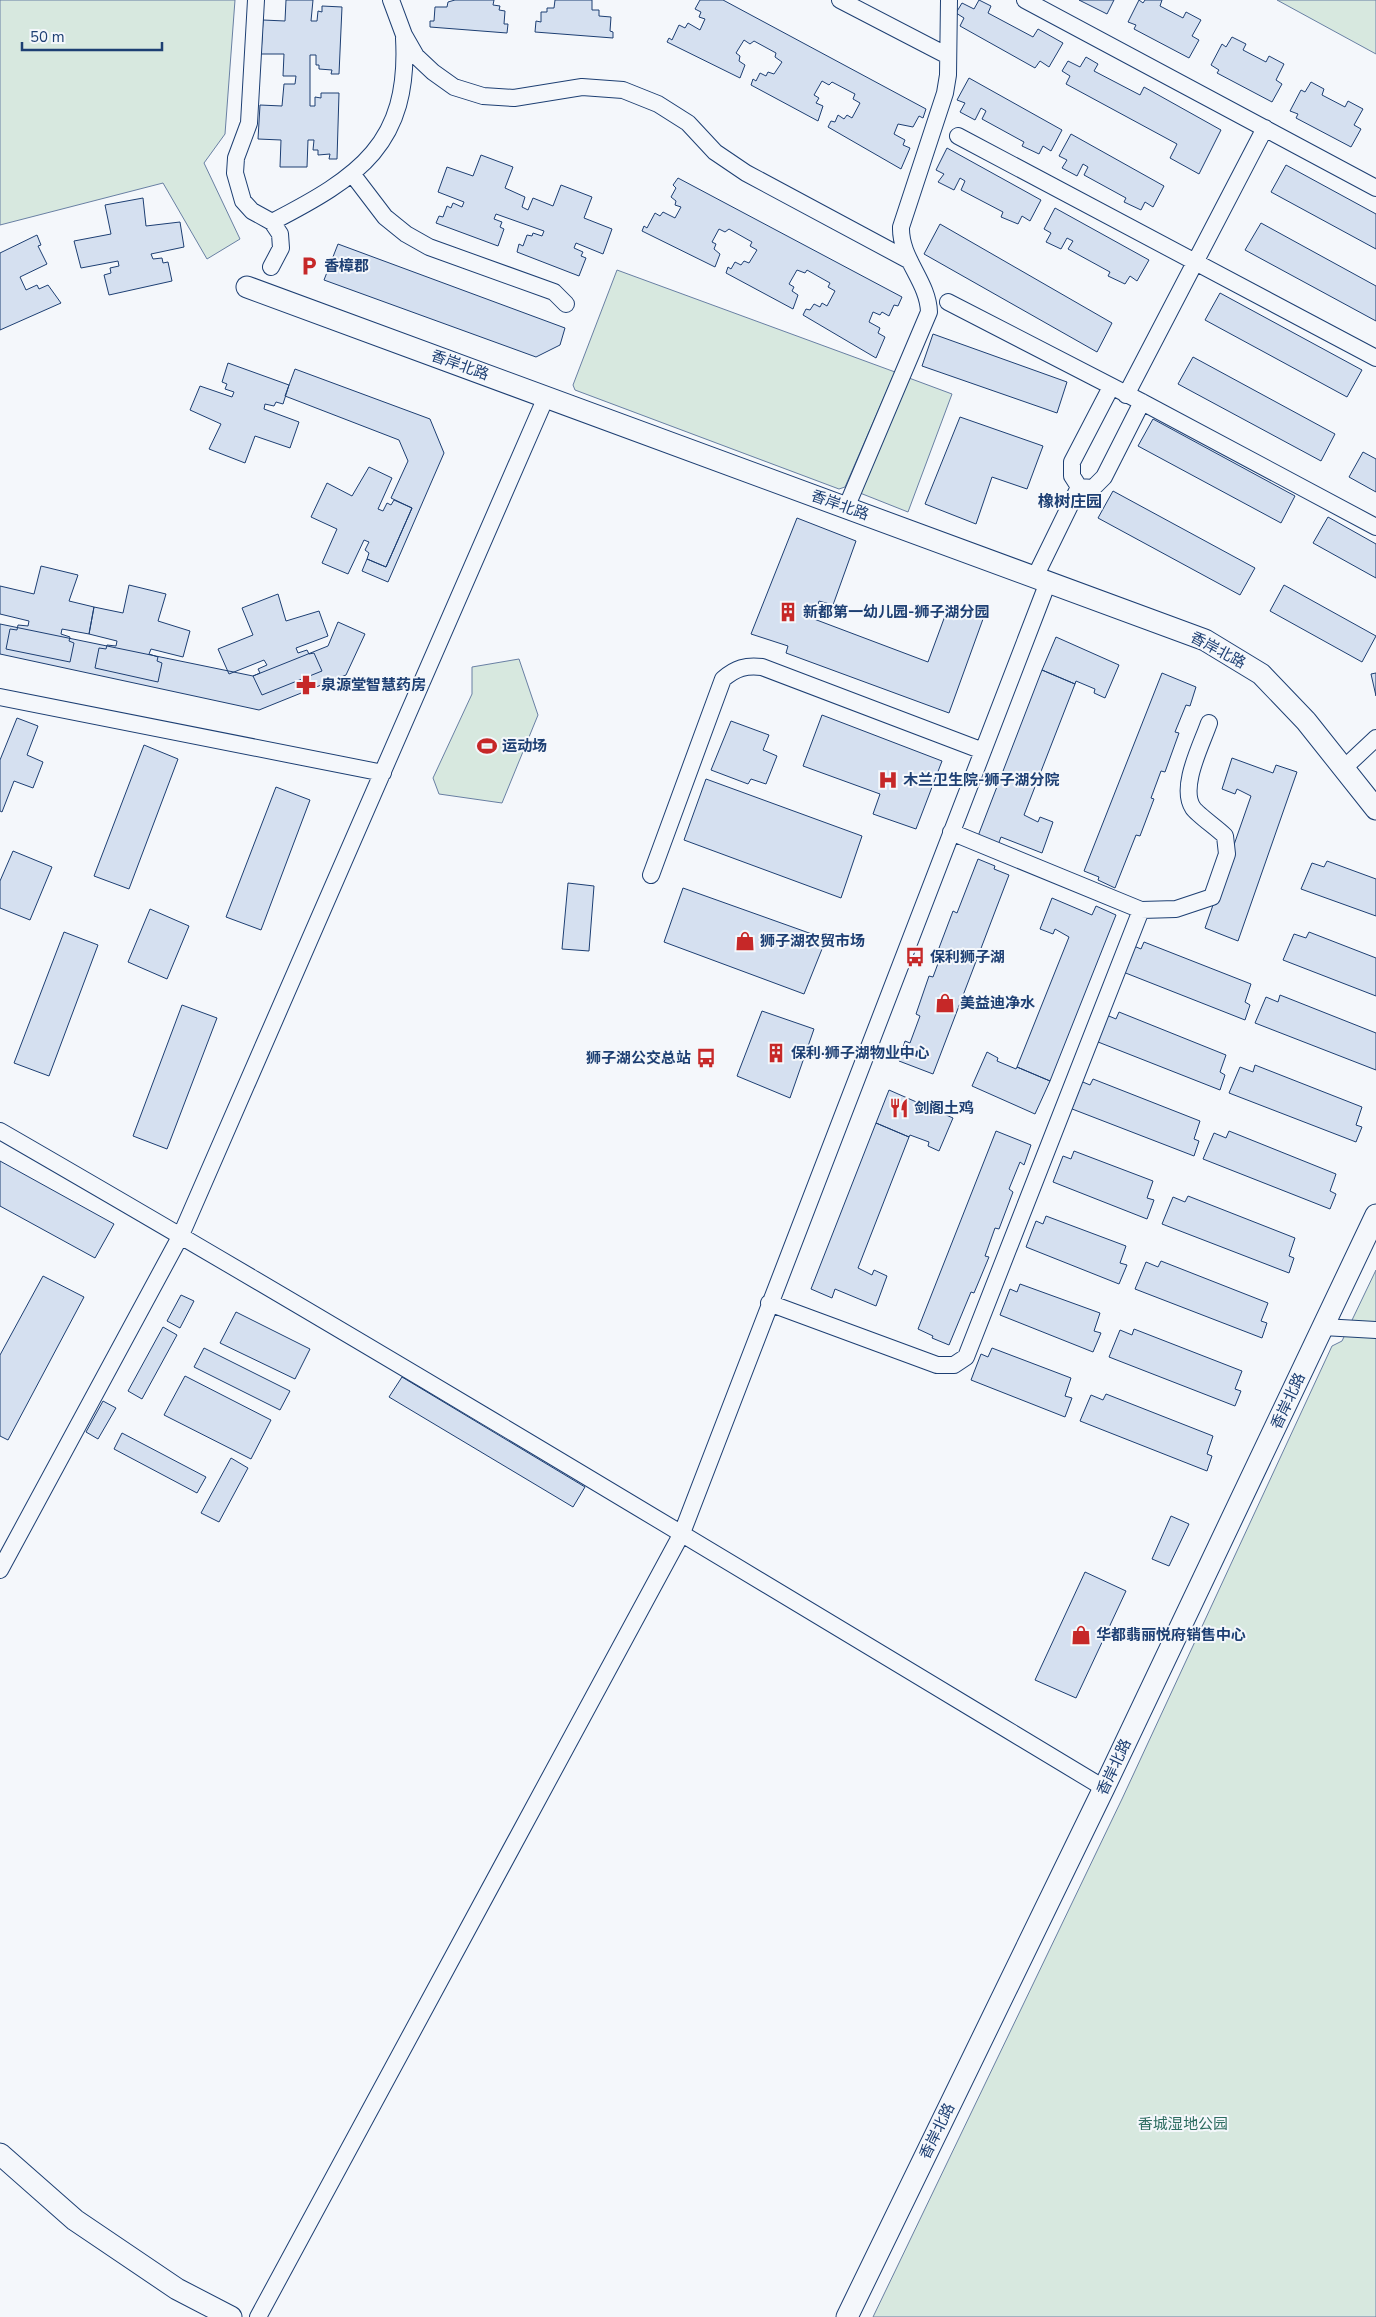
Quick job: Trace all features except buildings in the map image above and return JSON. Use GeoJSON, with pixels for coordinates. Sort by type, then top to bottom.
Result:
{"type":"FeatureCollection","features":[{"type":"Feature","properties":{"kind":"street"},"geometry":{"type":"LineString","coordinates":[[256,0],[249,123],[236,158],[235,173],[243,200],[252,211],[272,222],[280,234],[281,248],[270,267]]}},
{"type":"Feature","properties":{"kind":"street"},"geometry":{"type":"LineString","coordinates":[[391,0],[404,35],[416,56],[433,72],[454,87],[483,96],[514,98],[582,87],[622,90],[658,104],[688,123],[715,152],[746,173],[910,261]]}},
{"type":"Feature","properties":{"kind":"street"},"geometry":{"type":"LineString","coordinates":[[840,0],[948,56]]}},
{"type":"Feature","properties":{"kind":"street"},"geometry":{"type":"LineString","coordinates":[[846,508],[929,312],[926,292],[901,238],[902,227],[946,93],[949,0]]}},
{"type":"Feature","properties":{"kind":"street"},"geometry":{"type":"LineString","coordinates":[[1025,0],[1376,188]]}},
{"type":"Feature","properties":{"kind":"street"},"geometry":{"type":"LineString","coordinates":[[272,222],[318,198],[353,175],[382,144],[397,112],[403,86],[405,62],[404,35]]}},
{"type":"Feature","properties":{"kind":"street"},"geometry":{"type":"LineString","coordinates":[[1126,394],[1265,128]]}},
{"type":"Feature","properties":{"kind":"street"},"geometry":{"type":"LineString","coordinates":[[958,136],[1376,358]]}},
{"type":"Feature","properties":{"kind":"street"},"geometry":{"type":"LineString","coordinates":[[353,175],[385,217],[406,234],[429,247],[554,292],[566,304]]}},
{"type":"Feature","properties":{"kind":"street","name":"香岸北路"},"geometry":{"type":"LineString","coordinates":[[248,287],[1206,640],[1261,674],[1306,721],[1376,809]]}},
{"type":"Feature","properties":{"kind":"street"},"geometry":{"type":"LineString","coordinates":[[948,302],[1142,402],[1376,527]]}},
{"type":"Feature","properties":{"kind":"street"},"geometry":{"type":"LineString","coordinates":[[1079,487],[1072,476],[1072,462],[1111,387]]}},
{"type":"Feature","properties":{"kind":"street"},"geometry":{"type":"LineString","coordinates":[[0,1570],[181,1236],[546,397]]}},
{"type":"Feature","properties":{"kind":"street"},"geometry":{"type":"LineString","coordinates":[[1079,487],[1093,488],[1104,477],[1142,402]]}},
{"type":"Feature","properties":{"kind":"street"},"geometry":{"type":"LineString","coordinates":[[258,2317],[682,1533],[983,751],[1041,580],[1079,487]]}},
{"type":"Feature","properties":{"kind":"street"},"geometry":{"type":"LineString","coordinates":[[651,875],[722,679],[732,670],[747,666],[762,667],[983,751]]}},
{"type":"Feature","properties":{"kind":"street"},"geometry":{"type":"LineString","coordinates":[[0,697],[382,773]]}},
{"type":"Feature","properties":{"kind":"street"},"geometry":{"type":"LineString","coordinates":[[951,832],[1141,910],[1176,910],[1212,897],[1227,854],[1225,836],[1193,808],[1188,792],[1190,777],[1209,723]]}},
{"type":"Feature","properties":{"kind":"street"},"geometry":{"type":"LineString","coordinates":[[1344,768],[1376,738]]}},
{"type":"Feature","properties":{"kind":"street"},"geometry":{"type":"LineString","coordinates":[[769,1303],[938,1365],[954,1365],[966,1357],[1141,910]]}},
{"type":"Feature","properties":{"kind":"street"},"geometry":{"type":"LineString","coordinates":[[0,1131],[682,1533],[1104,1788]]}},
{"type":"Feature","properties":{"kind":"street","name":"香岸北路"},"geometry":{"type":"LineString","coordinates":[[848,2317],[1104,1788],[1376,1215]]}},
{"type":"Feature","properties":{"kind":"street"},"geometry":{"type":"LineString","coordinates":[[1323,1327],[1376,1330]]}},
{"type":"Feature","properties":{"kind":"street"},"geometry":{"type":"LineString","coordinates":[[0,2154],[75,2220],[177,2289],[231,2317]]}},
{"type":"Feature","properties":{"kind":"green space"},"geometry":{"type":"Polygon","coordinates":[[[0,0],[235,0],[225,134],[204,163],[240,239],[207,259],[163,183],[0,225],[0,0]]]}},
{"type":"Feature","properties":{"kind":"green space"},"geometry":{"type":"Polygon","coordinates":[[[1277,0],[1376,0],[1376,54],[1277,0]]]}},
{"type":"Feature","properties":{"kind":"green space"},"geometry":{"type":"Polygon","coordinates":[[[617,270],[895,372],[845,487],[839,489],[575,390],[573,385],[617,270]]]}},
{"type":"Feature","properties":{"kind":"green space"},"geometry":{"type":"Polygon","coordinates":[[[909,378],[952,394],[908,512],[860,493],[909,378]]]}},
{"type":"Feature","properties":{"kind":"green space","name":"运动场"},"geometry":{"type":"Polygon","coordinates":[[[519,659],[538,715],[502,803],[439,794],[433,778],[472,694],[472,667],[519,659]]]}},
{"type":"Feature","properties":{"kind":"green space","name":"香城湿地公园"},"geometry":{"type":"Polygon","coordinates":[[[1376,1270],[1376,2317],[873,2317],[1122,1799],[1332,1346],[1342,1341],[1376,1270]]]}},
{"type":"Feature","properties":{"kind":"place","name":"香樟郡"},"geometry":{"type":"Point","coordinates":[309,266]}},
{"type":"Feature","properties":{"kind":"place","name":"新都第一幼儿园-狮子湖分园"},"geometry":{"type":"Point","coordinates":[788,612]}},
{"type":"Feature","properties":{"kind":"place","name":"泉源堂智慧药房"},"geometry":{"type":"Point","coordinates":[306,685]}},
{"type":"Feature","properties":{"kind":"place","name":"运动场"},"geometry":{"type":"Point","coordinates":[487,746]}},
{"type":"Feature","properties":{"kind":"place","name":"木兰卫生院-狮子湖分院"},"geometry":{"type":"Point","coordinates":[888,780]}},
{"type":"Feature","properties":{"kind":"place","name":"狮子湖农贸市场"},"geometry":{"type":"Point","coordinates":[745,941]}},
{"type":"Feature","properties":{"kind":"place","name":"保利狮子湖"},"geometry":{"type":"Point","coordinates":[915,957]}},
{"type":"Feature","properties":{"kind":"place","name":"美益迪净水"},"geometry":{"type":"Point","coordinates":[945,1003]}},
{"type":"Feature","properties":{"kind":"place","name":"保利·狮子湖物业中心"},"geometry":{"type":"Point","coordinates":[776,1053]}},
{"type":"Feature","properties":{"kind":"place","name":"狮子湖公交总站"},"geometry":{"type":"Point","coordinates":[706,1058]}},
{"type":"Feature","properties":{"kind":"place","name":"剑阁土鸡"},"geometry":{"type":"Point","coordinates":[899,1108]}},
{"type":"Feature","properties":{"kind":"place","name":"华都翡丽悦府销售中心"},"geometry":{"type":"Point","coordinates":[1081,1635]}},
{"type":"Feature","properties":{"kind":"district","name":"橡树庄园"},"geometry":{"type":"Point","coordinates":[1070,502]}}]}
